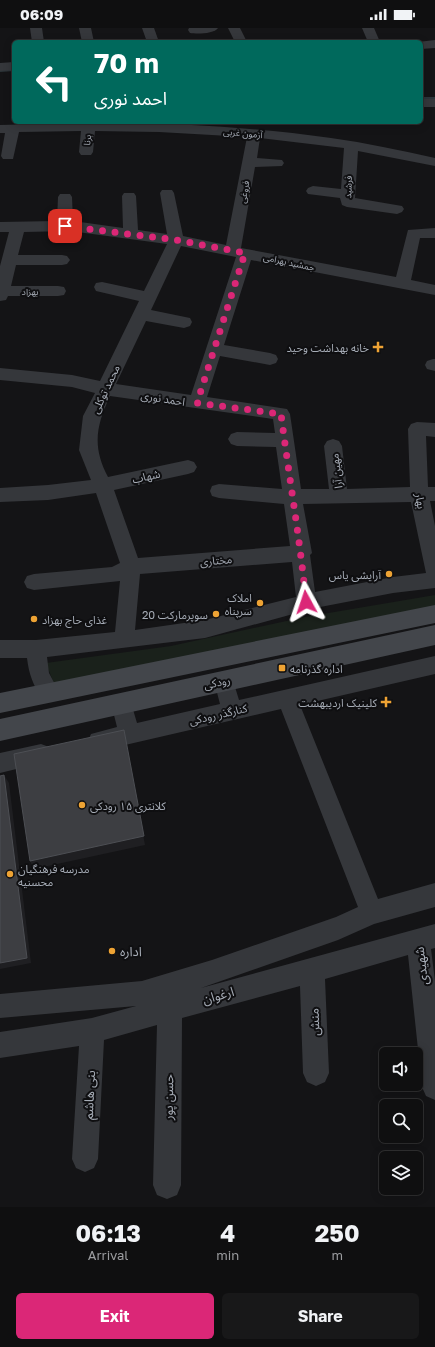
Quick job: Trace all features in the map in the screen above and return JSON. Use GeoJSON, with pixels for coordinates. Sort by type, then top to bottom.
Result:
{"type":"FeatureCollection","features":[{"type":"Feature","properties":{"kind":"main road","name":"رودکی"},"geometry":{"type":"LineString","coordinates":[[0,703],[435,614]]}},
{"type":"Feature","properties":{"kind":"main road","name":"رودکی"},"geometry":{"type":"LineString","coordinates":[[0,730],[435,635]]}},
{"type":"Feature","properties":{"kind":"street"},"geometry":{"type":"LineString","coordinates":[[36,28],[38,40]]}},
{"type":"Feature","properties":{"kind":"street"},"geometry":{"type":"LineString","coordinates":[[85,28],[88,40]]}},
{"type":"Feature","properties":{"kind":"street"},"geometry":{"type":"LineString","coordinates":[[148,28],[152,40]]}},
{"type":"Feature","properties":{"kind":"street"},"geometry":{"type":"LineString","coordinates":[[194,30],[212,28]]}},
{"type":"Feature","properties":{"kind":"street"},"geometry":{"type":"LineString","coordinates":[[234,28],[240,40]]}},
{"type":"Feature","properties":{"kind":"street"},"geometry":{"type":"LineString","coordinates":[[368,28],[373,40]]}},
{"type":"Feature","properties":{"kind":"street"},"geometry":{"type":"LineString","coordinates":[[423,45],[435,44]]}},
{"type":"Feature","properties":{"kind":"street"},"geometry":{"type":"LineString","coordinates":[[0,67],[12,66]]}},
{"type":"Feature","properties":{"kind":"street"},"geometry":{"type":"LineString","coordinates":[[0,75],[12,74]]}},
{"type":"Feature","properties":{"kind":"street"},"geometry":{"type":"LineString","coordinates":[[423,94],[435,95]]}},
{"type":"Feature","properties":{"kind":"street"},"geometry":{"type":"LineString","coordinates":[[423,103],[435,104]]}},
{"type":"Feature","properties":{"kind":"street","name":"آزمون غربی"},"geometry":{"type":"LineString","coordinates":[[7,129],[157,125],[218,126],[254,134],[320,140],[435,162]]}},
{"type":"Feature","properties":{"kind":"street","name":"برنا"},"geometry":{"type":"LineString","coordinates":[[86,152],[88,127]]}},
{"type":"Feature","properties":{"kind":"street"},"geometry":{"type":"LineString","coordinates":[[7,129],[8,156]]}},
{"type":"Feature","properties":{"kind":"street","name":"فروغی"},"geometry":{"type":"LineString","coordinates":[[197,403],[214,349],[239,252],[249,162],[254,134]]}},
{"type":"Feature","properties":{"kind":"street","name":"فرشید"},"geometry":{"type":"LineString","coordinates":[[350,146],[347,202],[397,209]]}},
{"type":"Feature","properties":{"kind":"street"},"geometry":{"type":"LineString","coordinates":[[249,162],[277,163]]}},
{"type":"Feature","properties":{"kind":"street"},"geometry":{"type":"LineString","coordinates":[[313,191],[347,194]]}},
{"type":"Feature","properties":{"kind":"street"},"geometry":{"type":"LineString","coordinates":[[166,194],[176,240]]}},
{"type":"Feature","properties":{"kind":"street"},"geometry":{"type":"LineString","coordinates":[[129,196],[131,234]]}},
{"type":"Feature","properties":{"kind":"street"},"geometry":{"type":"LineString","coordinates":[[65,197],[65,226]]}},
{"type":"Feature","properties":{"kind":"street"},"geometry":{"type":"LineString","coordinates":[[1,294],[18,226]]}},
{"type":"Feature","properties":{"kind":"street","name":"جمشید بهرامی"},"geometry":{"type":"LineString","coordinates":[[0,227],[65,226],[176,240],[435,290]]}},
{"type":"Feature","properties":{"kind":"street"},"geometry":{"type":"LineString","coordinates":[[402,284],[413,233],[435,233]]}},
{"type":"Feature","properties":{"kind":"street","name":"محمد توکلی"},"geometry":{"type":"LineString","coordinates":[[131,567],[103,486],[94,470],[88,450],[92,416],[176,240]]}},
{"type":"Feature","properties":{"kind":"street"},"geometry":{"type":"LineString","coordinates":[[10,260],[62,260]]}},
{"type":"Feature","properties":{"kind":"street"},"geometry":{"type":"LineString","coordinates":[[102,288],[149,298]]}},
{"type":"Feature","properties":{"kind":"street","name":"بهزاد"},"geometry":{"type":"LineString","coordinates":[[1,294],[58,291]]}},
{"type":"Feature","properties":{"kind":"street"},"geometry":{"type":"LineString","coordinates":[[141,314],[184,322]]}},
{"type":"Feature","properties":{"kind":"street"},"geometry":{"type":"LineString","coordinates":[[214,349],[270,359]]}},
{"type":"Feature","properties":{"kind":"street","name":"احمد نوری"},"geometry":{"type":"LineString","coordinates":[[0,374],[35,386],[72,381],[105,389],[281,414],[292,497],[302,553],[306,602]]}},
{"type":"Feature","properties":{"kind":"street","name":"بهار"},"geometry":{"type":"LineString","coordinates":[[426,430],[427,494],[435,572]]}},
{"type":"Feature","properties":{"kind":"street"},"geometry":{"type":"LineString","coordinates":[[237,439],[284,440]]}},
{"type":"Feature","properties":{"kind":"street","name":"مهین آرا"},"geometry":{"type":"LineString","coordinates":[[333,446],[339,496]]}},
{"type":"Feature","properties":{"kind":"street","name":"شهاب"},"geometry":{"type":"LineString","coordinates":[[0,495],[19,495],[103,486],[188,467]]}},
{"type":"Feature","properties":{"kind":"street"},"geometry":{"type":"LineString","coordinates":[[219,491],[292,497],[427,494]]}},
{"type":"Feature","properties":{"kind":"street","name":"مختاری"},"geometry":{"type":"LineString","coordinates":[[34,582],[115,575],[131,567],[302,553]]}},
{"type":"Feature","properties":{"kind":"street"},"geometry":{"type":"LineString","coordinates":[[124,640],[131,567]]}},
{"type":"Feature","properties":{"kind":"street"},"geometry":{"type":"LineString","coordinates":[[0,648],[36,649],[124,640],[205,629],[306,602],[393,585],[435,580]]}},
{"type":"Feature","properties":{"kind":"street"},"geometry":{"type":"LineString","coordinates":[[36,649],[39,674],[49,692]]}},
{"type":"Feature","properties":{"kind":"street","name":"کنارگذر رودکی"},"geometry":{"type":"LineString","coordinates":[[84,744],[435,665]]}},
{"type":"Feature","properties":{"kind":"street"},"geometry":{"type":"LineString","coordinates":[[224,681],[232,711]]}},
{"type":"Feature","properties":{"kind":"street"},"geometry":{"type":"LineString","coordinates":[[287,699],[372,913]]}},
{"type":"Feature","properties":{"kind":"street"},"geometry":{"type":"LineString","coordinates":[[122,703],[129,734]]}},
{"type":"Feature","properties":{"kind":"street"},"geometry":{"type":"LineString","coordinates":[[0,763],[61,750]]}},
{"type":"Feature","properties":{"kind":"street","name":"ارغوان"},"geometry":{"type":"LineString","coordinates":[[0,1006],[142,993],[212,972],[338,928],[372,913],[435,895]]}},
{"type":"Feature","properties":{"kind":"street","name":"ارغوان"},"geometry":{"type":"LineString","coordinates":[[0,1045],[92,1031],[271,980],[312,971],[372,952],[426,938]]}},
{"type":"Feature","properties":{"kind":"street","name":"شهیدی"},"geometry":{"type":"LineString","coordinates":[[426,938],[435,1087]]}},
{"type":"Feature","properties":{"kind":"street","name":"منش"},"geometry":{"type":"LineString","coordinates":[[312,971],[316,1073]]}},
{"type":"Feature","properties":{"kind":"street","name":"حسن پور"},"geometry":{"type":"LineString","coordinates":[[167,1185],[170,1010]]}},
{"type":"Feature","properties":{"kind":"street","name":"بنی هاشم"},"geometry":{"type":"LineString","coordinates":[[85,1159],[92,1031]]}},
{"type":"Feature","properties":{"kind":"shaded area"},"geometry":{"type":"Polygon","coordinates":[[[435,595],[435,606],[54,684],[46,663],[171,646],[305,617],[435,595]]]}},
{"type":"Feature","properties":{"kind":"building","name":"کلانتری ۱۵ رودکی"},"geometry":{"type":"Polygon","coordinates":[[[124,730],[144,836],[30,861],[14,754],[124,730]]]}},
{"type":"Feature","properties":{"kind":"building","name":"مدرسه فرهنگیان محسنیه"},"geometry":{"type":"Polygon","coordinates":[[[4,775],[27,958],[0,963],[0,776],[4,775]]]}},
{"type":"Feature","properties":{"kind":"waterway"},"geometry":{"type":"LineString","coordinates":[[0,71],[12,70]]}},
{"type":"Feature","properties":{"kind":"waterway"},"geometry":{"type":"LineString","coordinates":[[423,98],[435,98]]}},
{"type":"Feature","properties":{"kind":"place","name":"خانه بهداشت وحید"},"geometry":{"type":"Point","coordinates":[378,347]}},
{"type":"Feature","properties":{"kind":"place","name":"آرایشی یاس"},"geometry":{"type":"Point","coordinates":[389,574]}},
{"type":"Feature","properties":{"kind":"place","name":"املاک سرپناه"},"geometry":{"type":"Point","coordinates":[260,603]}},
{"type":"Feature","properties":{"kind":"place","name":"سوپرمارکت 20"},"geometry":{"type":"Point","coordinates":[216,614]}},
{"type":"Feature","properties":{"kind":"place","name":"غذای حاج بهزاد"},"geometry":{"type":"Point","coordinates":[34,619]}},
{"type":"Feature","properties":{"kind":"place","name":"اداره گذرنامه"},"geometry":{"type":"Point","coordinates":[282,668]}},
{"type":"Feature","properties":{"kind":"place","name":"کلینیک اردیبهشت"},"geometry":{"type":"Point","coordinates":[386,702]}},
{"type":"Feature","properties":{"kind":"place","name":"کلانتری ۱۵ رودکی"},"geometry":{"type":"Point","coordinates":[82,805]}},
{"type":"Feature","properties":{"kind":"place","name":"مدرسه فرهنگیان محسنیه"},"geometry":{"type":"Point","coordinates":[10,874]}},
{"type":"Feature","properties":{"kind":"place","name":"اداره"},"geometry":{"type":"Point","coordinates":[112,951]}},
{"type":"Feature","properties":{"kind":"route"},"geometry":{"type":"LineString","coordinates":[[65,226],[176,240],[245,253],[197,403],[281,414],[292,497],[302,553],[306,602]]}}]}
